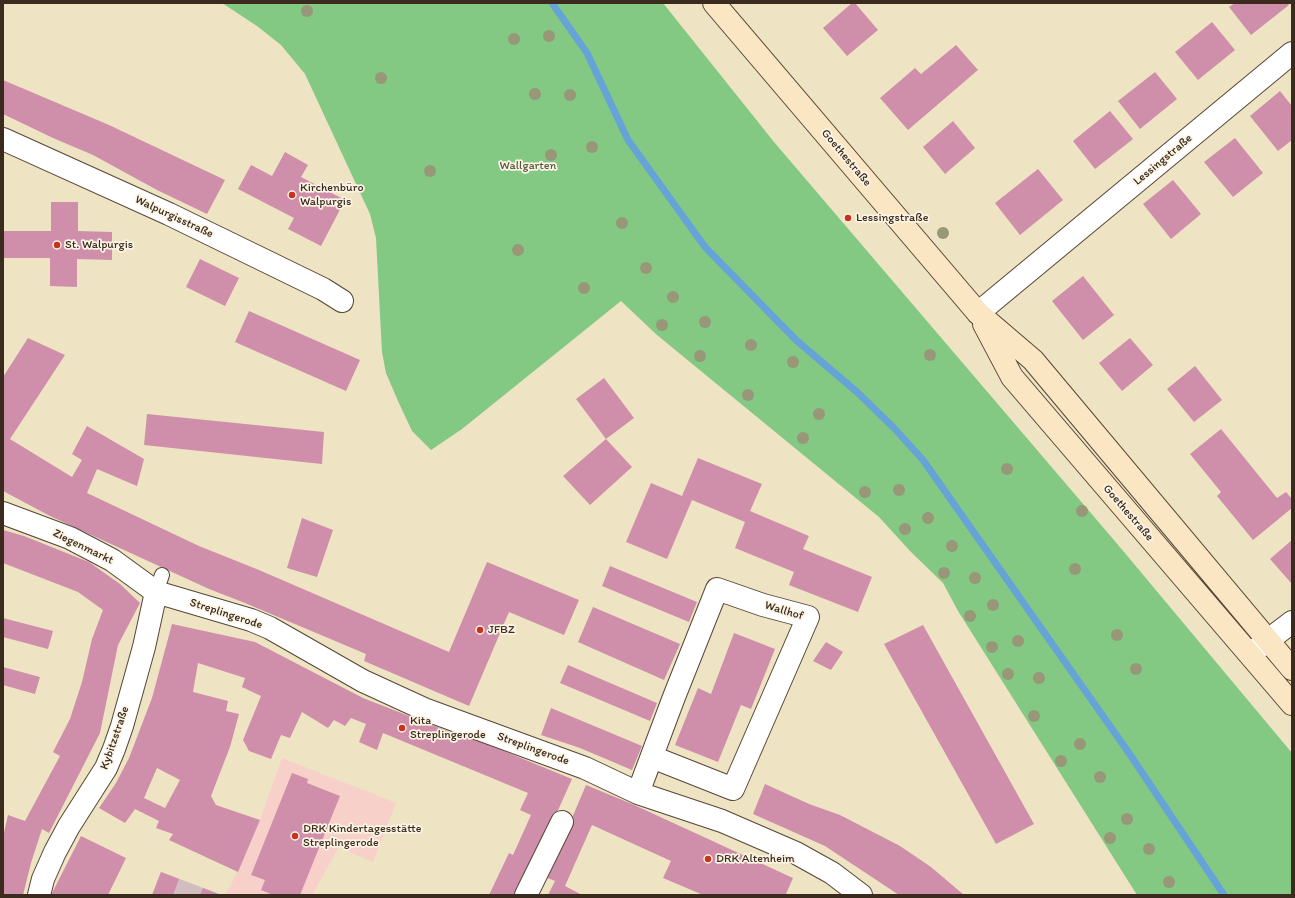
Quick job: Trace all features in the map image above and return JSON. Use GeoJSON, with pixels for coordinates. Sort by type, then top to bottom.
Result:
{"type":"FeatureCollection","features":[{"type":"Feature","properties":{"kind":"main road","name":"Goethestraße"},"geometry":{"type":"LineString","coordinates":[[714,3],[978,312],[1032,360],[1292,669]]}},
{"type":"Feature","properties":{"kind":"main road","name":"Goethestraße"},"geometry":{"type":"LineString","coordinates":[[978,312],[1012,377],[1292,704]]}},
{"type":"Feature","properties":{"kind":"street","name":"Lessingstraße"},"geometry":{"type":"LineString","coordinates":[[978,312],[1292,53]]}},
{"type":"Feature","properties":{"kind":"street","name":"Walpurgisstraße"},"geometry":{"type":"LineString","coordinates":[[4,143],[169,214],[323,289],[342,301]]}},
{"type":"Feature","properties":{"kind":"street","name":"Ziegenmarkt"},"geometry":{"type":"LineString","coordinates":[[3,513],[70,538],[159,584]]}},
{"type":"Feature","properties":{"kind":"street","name":"Streplingerode"},"geometry":{"type":"LineString","coordinates":[[159,584],[270,628],[363,681],[424,709],[585,768],[638,794],[722,821],[796,852],[832,873],[861,895]]}},
{"type":"Feature","properties":{"kind":"street","name":"Kybitzstraße"},"geometry":{"type":"LineString","coordinates":[[39,895],[43,879],[55,852],[69,826],[106,768],[114,749],[144,647],[159,584]]}},
{"type":"Feature","properties":{"kind":"street","name":"Wallhof"},"geometry":{"type":"LineString","coordinates":[[638,794],[652,757],[717,589],[763,605],[808,617],[733,789],[652,757]]}},
{"type":"Feature","properties":{"kind":"street"},"geometry":{"type":"LineString","coordinates":[[1250,654],[1292,622]]}},
{"type":"Feature","properties":{"kind":"street"},"geometry":{"type":"LineString","coordinates":[[526,895],[562,822]]}},
{"type":"Feature","properties":{"kind":"shaded area"},"geometry":{"type":"Polygon","coordinates":[[[282,758],[396,803],[373,862],[339,847],[312,895],[224,895],[238,871],[260,820],[282,758]]]}},
{"type":"Feature","properties":{"kind":"shaded area"},"geometry":{"type":"Polygon","coordinates":[[[161,872],[222,895],[152,895],[161,872]]]}},
{"type":"Feature","properties":{"kind":"green space","name":"Wallgarten"},"geometry":{"type":"Polygon","coordinates":[[[222,3],[663,3],[774,142],[1119,546],[1292,753],[1292,895],[1137,895],[958,611],[943,583],[910,551],[879,517],[657,335],[621,301],[462,429],[431,450],[412,431],[386,373],[382,352],[376,238],[370,214],[305,74],[281,45],[257,26],[222,3]]]}},
{"type":"Feature","properties":{"kind":"building"},"geometry":{"type":"Polygon","coordinates":[[[852,3],[855,3],[878,30],[847,56],[823,28],[852,3]]]}},
{"type":"Feature","properties":{"kind":"building"},"geometry":{"type":"Polygon","coordinates":[[[1235,3],[1287,3],[1289,5],[1251,35],[1229,7],[1235,3]]]}},
{"type":"Feature","properties":{"kind":"building"},"geometry":{"type":"Polygon","coordinates":[[[1212,22],[1235,50],[1198,80],[1175,52],[1212,22]]]}},
{"type":"Feature","properties":{"kind":"building"},"geometry":{"type":"Polygon","coordinates":[[[956,45],[978,70],[908,130],[880,98],[915,68],[921,74],[956,45]]]}},
{"type":"Feature","properties":{"kind":"building"},"geometry":{"type":"Polygon","coordinates":[[[1155,72],[1177,99],[1140,129],[1118,101],[1155,72]]]}},
{"type":"Feature","properties":{"kind":"building"},"geometry":{"type":"Polygon","coordinates":[[[3,80],[109,125],[225,180],[207,214],[157,190],[93,155],[3,114],[3,80]]]}},
{"type":"Feature","properties":{"kind":"building"},"geometry":{"type":"Polygon","coordinates":[[[1280,91],[1292,106],[1292,140],[1278,151],[1250,116],[1280,91]]]}},
{"type":"Feature","properties":{"kind":"building"},"geometry":{"type":"Polygon","coordinates":[[[1110,111],[1133,139],[1095,169],[1073,141],[1110,111]]]}},
{"type":"Feature","properties":{"kind":"building"},"geometry":{"type":"Polygon","coordinates":[[[953,121],[975,148],[945,174],[923,147],[953,121]]]}},
{"type":"Feature","properties":{"kind":"building"},"geometry":{"type":"Polygon","coordinates":[[[1235,138],[1263,173],[1233,197],[1204,162],[1235,138]]]}},
{"type":"Feature","properties":{"kind":"building","name":"Kirchenbüro Walpurgis"},"geometry":{"type":"Polygon","coordinates":[[[285,152],[308,165],[301,177],[345,200],[321,246],[288,229],[294,218],[238,189],[251,165],[272,176],[285,152]]]}},
{"type":"Feature","properties":{"kind":"building"},"geometry":{"type":"Polygon","coordinates":[[[1038,169],[1063,200],[1020,235],[995,203],[1038,169]]]}},
{"type":"Feature","properties":{"kind":"building"},"geometry":{"type":"Polygon","coordinates":[[[1173,180],[1201,214],[1171,239],[1143,204],[1173,180]]]}},
{"type":"Feature","properties":{"kind":"building","name":"St. Walpurgis"},"geometry":{"type":"Polygon","coordinates":[[[51,202],[78,202],[78,231],[112,232],[112,260],[77,259],[77,287],[50,286],[50,258],[3,258],[3,231],[51,231],[51,202]]]}},
{"type":"Feature","properties":{"kind":"building"},"geometry":{"type":"Polygon","coordinates":[[[200,259],[239,278],[225,306],[186,287],[200,259]]]}},
{"type":"Feature","properties":{"kind":"building"},"geometry":{"type":"Polygon","coordinates":[[[1083,276],[1114,315],[1083,340],[1052,301],[1083,276]]]}},
{"type":"Feature","properties":{"kind":"building"},"geometry":{"type":"Polygon","coordinates":[[[249,311],[360,360],[346,391],[235,342],[249,311]]]}},
{"type":"Feature","properties":{"kind":"building"},"geometry":{"type":"Polygon","coordinates":[[[28,338],[65,355],[10,439],[72,477],[82,460],[72,454],[87,426],[144,459],[137,486],[97,469],[87,493],[199,546],[259,570],[449,652],[487,562],[579,600],[564,635],[509,612],[469,706],[364,661],[366,654],[209,589],[50,516],[3,491],[3,377],[28,338]]]}},
{"type":"Feature","properties":{"kind":"building"},"geometry":{"type":"Polygon","coordinates":[[[1130,338],[1153,365],[1122,391],[1099,363],[1130,338]]]}},
{"type":"Feature","properties":{"kind":"building"},"geometry":{"type":"Polygon","coordinates":[[[1195,366],[1222,400],[1194,422],[1167,389],[1195,366]]]}},
{"type":"Feature","properties":{"kind":"building"},"geometry":{"type":"Polygon","coordinates":[[[604,378],[634,418],[606,439],[576,399],[604,378]]]}},
{"type":"Feature","properties":{"kind":"building"},"geometry":{"type":"Polygon","coordinates":[[[147,414],[324,432],[322,464],[144,445],[147,414]]]}},
{"type":"Feature","properties":{"kind":"building"},"geometry":{"type":"Polygon","coordinates":[[[1221,429],[1277,498],[1286,492],[1292,499],[1292,508],[1253,540],[1217,496],[1221,492],[1190,454],[1221,429]]]}},
{"type":"Feature","properties":{"kind":"building"},"geometry":{"type":"Polygon","coordinates":[[[606,439],[632,467],[590,505],[563,476],[606,439]]]}},
{"type":"Feature","properties":{"kind":"building"},"geometry":{"type":"Polygon","coordinates":[[[698,458],[762,484],[750,511],[809,536],[803,549],[872,577],[858,612],[789,585],[794,572],[735,548],[745,522],[692,500],[667,559],[626,542],[651,483],[682,496],[698,458]]]}},
{"type":"Feature","properties":{"kind":"building"},"geometry":{"type":"Polygon","coordinates":[[[302,518],[333,530],[317,577],[287,568],[302,518]]]}},
{"type":"Feature","properties":{"kind":"building"},"geometry":{"type":"Polygon","coordinates":[[[3,530],[24,536],[89,562],[120,584],[140,603],[118,645],[100,733],[49,833],[42,829],[23,895],[3,895],[3,837],[8,815],[25,821],[60,756],[53,752],[70,719],[82,682],[92,639],[103,610],[78,592],[3,563],[3,530]]]}},
{"type":"Feature","properties":{"kind":"building"},"geometry":{"type":"Polygon","coordinates":[[[1292,540],[1292,584],[1270,559],[1292,540]]]}},
{"type":"Feature","properties":{"kind":"building"},"geometry":{"type":"Polygon","coordinates":[[[610,566],[697,602],[689,622],[602,586],[610,566]]]}},
{"type":"Feature","properties":{"kind":"building"},"geometry":{"type":"Polygon","coordinates":[[[593,607],[680,644],[664,680],[578,642],[593,607]]]}},
{"type":"Feature","properties":{"kind":"building"},"geometry":{"type":"Polygon","coordinates":[[[3,618],[53,631],[48,649],[3,637],[3,618]]]}},
{"type":"Feature","properties":{"kind":"building"},"geometry":{"type":"Polygon","coordinates":[[[172,624],[255,642],[363,698],[450,732],[477,740],[572,779],[520,895],[489,895],[509,853],[513,855],[531,815],[520,810],[528,793],[383,733],[377,750],[359,742],[366,724],[351,718],[345,726],[334,720],[328,728],[302,712],[290,738],[281,735],[271,759],[249,751],[243,740],[261,696],[242,687],[245,678],[198,663],[193,692],[228,701],[226,711],[239,714],[230,747],[211,796],[216,805],[260,820],[238,872],[169,840],[173,834],[156,828],[159,821],[135,809],[125,823],[99,808],[116,783],[129,758],[152,698],[172,624]],[[157,768],[144,798],[165,808],[180,780],[157,768]]]}},
{"type":"Feature","properties":{"kind":"building"},"geometry":{"type":"Polygon","coordinates":[[[923,625],[1034,824],[996,844],[884,644],[923,625]]]}},
{"type":"Feature","properties":{"kind":"building"},"geometry":{"type":"Polygon","coordinates":[[[734,633],[775,649],[751,709],[741,705],[718,762],[675,745],[698,688],[711,694],[734,633]]]}},
{"type":"Feature","properties":{"kind":"building"},"geometry":{"type":"Polygon","coordinates":[[[826,642],[843,652],[831,670],[813,661],[826,642]]]}},
{"type":"Feature","properties":{"kind":"building"},"geometry":{"type":"Polygon","coordinates":[[[568,665],[657,703],[650,721],[560,683],[568,665]]]}},
{"type":"Feature","properties":{"kind":"building"},"geometry":{"type":"Polygon","coordinates":[[[3,667],[40,677],[35,694],[3,685],[3,667]]]}},
{"type":"Feature","properties":{"kind":"building"},"geometry":{"type":"Polygon","coordinates":[[[551,708],[642,746],[632,770],[580,748],[541,735],[551,708]]]}},
{"type":"Feature","properties":{"kind":"building","name":"DRK Kindertagesstätte Streplingerode"},"geometry":{"type":"Polygon","coordinates":[[[292,773],[308,779],[307,783],[340,796],[300,895],[273,895],[261,890],[265,880],[251,875],[292,773]]]}},
{"type":"Feature","properties":{"kind":"building"},"geometry":{"type":"Polygon","coordinates":[[[765,784],[809,804],[840,815],[900,846],[931,867],[964,895],[899,895],[825,846],[753,814],[765,784]]]}},
{"type":"Feature","properties":{"kind":"building"},"geometry":{"type":"Polygon","coordinates":[[[586,785],[632,804],[793,878],[786,894],[789,895],[703,895],[663,878],[671,861],[592,825],[565,886],[582,895],[548,895],[555,881],[543,876],[569,825],[586,785]]]}},
{"type":"Feature","properties":{"kind":"building"},"geometry":{"type":"Polygon","coordinates":[[[81,836],[126,858],[108,895],[51,895],[81,836]]]}},
{"type":"Feature","properties":{"kind":"building"},"geometry":{"type":"Polygon","coordinates":[[[161,872],[179,879],[173,895],[152,895],[161,872]]]}},
{"type":"Feature","properties":{"kind":"building"},"geometry":{"type":"Polygon","coordinates":[[[203,888],[221,895],[200,895],[203,888]]]}},
{"type":"Feature","properties":{"kind":"waterway"},"geometry":{"type":"LineString","coordinates":[[552,3],[587,53],[628,140],[705,247],[796,340],[857,392],[894,428],[923,460],[1131,756],[1224,895]]}},
{"type":"Feature","properties":{"kind":"place","name":"Kirchenbüro Walpurgis"},"geometry":{"type":"Point","coordinates":[292,195]}},
{"type":"Feature","properties":{"kind":"place","name":"Lessingstraße"},"geometry":{"type":"Point","coordinates":[848,218]}},
{"type":"Feature","properties":{"kind":"place","name":"St. Walpurgis"},"geometry":{"type":"Point","coordinates":[57,245]}},
{"type":"Feature","properties":{"kind":"place","name":"JFBZ"},"geometry":{"type":"Point","coordinates":[480,630]}},
{"type":"Feature","properties":{"kind":"place","name":"Kita Streplingerode"},"geometry":{"type":"Point","coordinates":[402,728]}},
{"type":"Feature","properties":{"kind":"place","name":"DRK Kindertagesstätte Streplingerode"},"geometry":{"type":"Point","coordinates":[295,836]}},
{"type":"Feature","properties":{"kind":"place","name":"DRK Altenheim"},"geometry":{"type":"Point","coordinates":[708,859]}}]}
